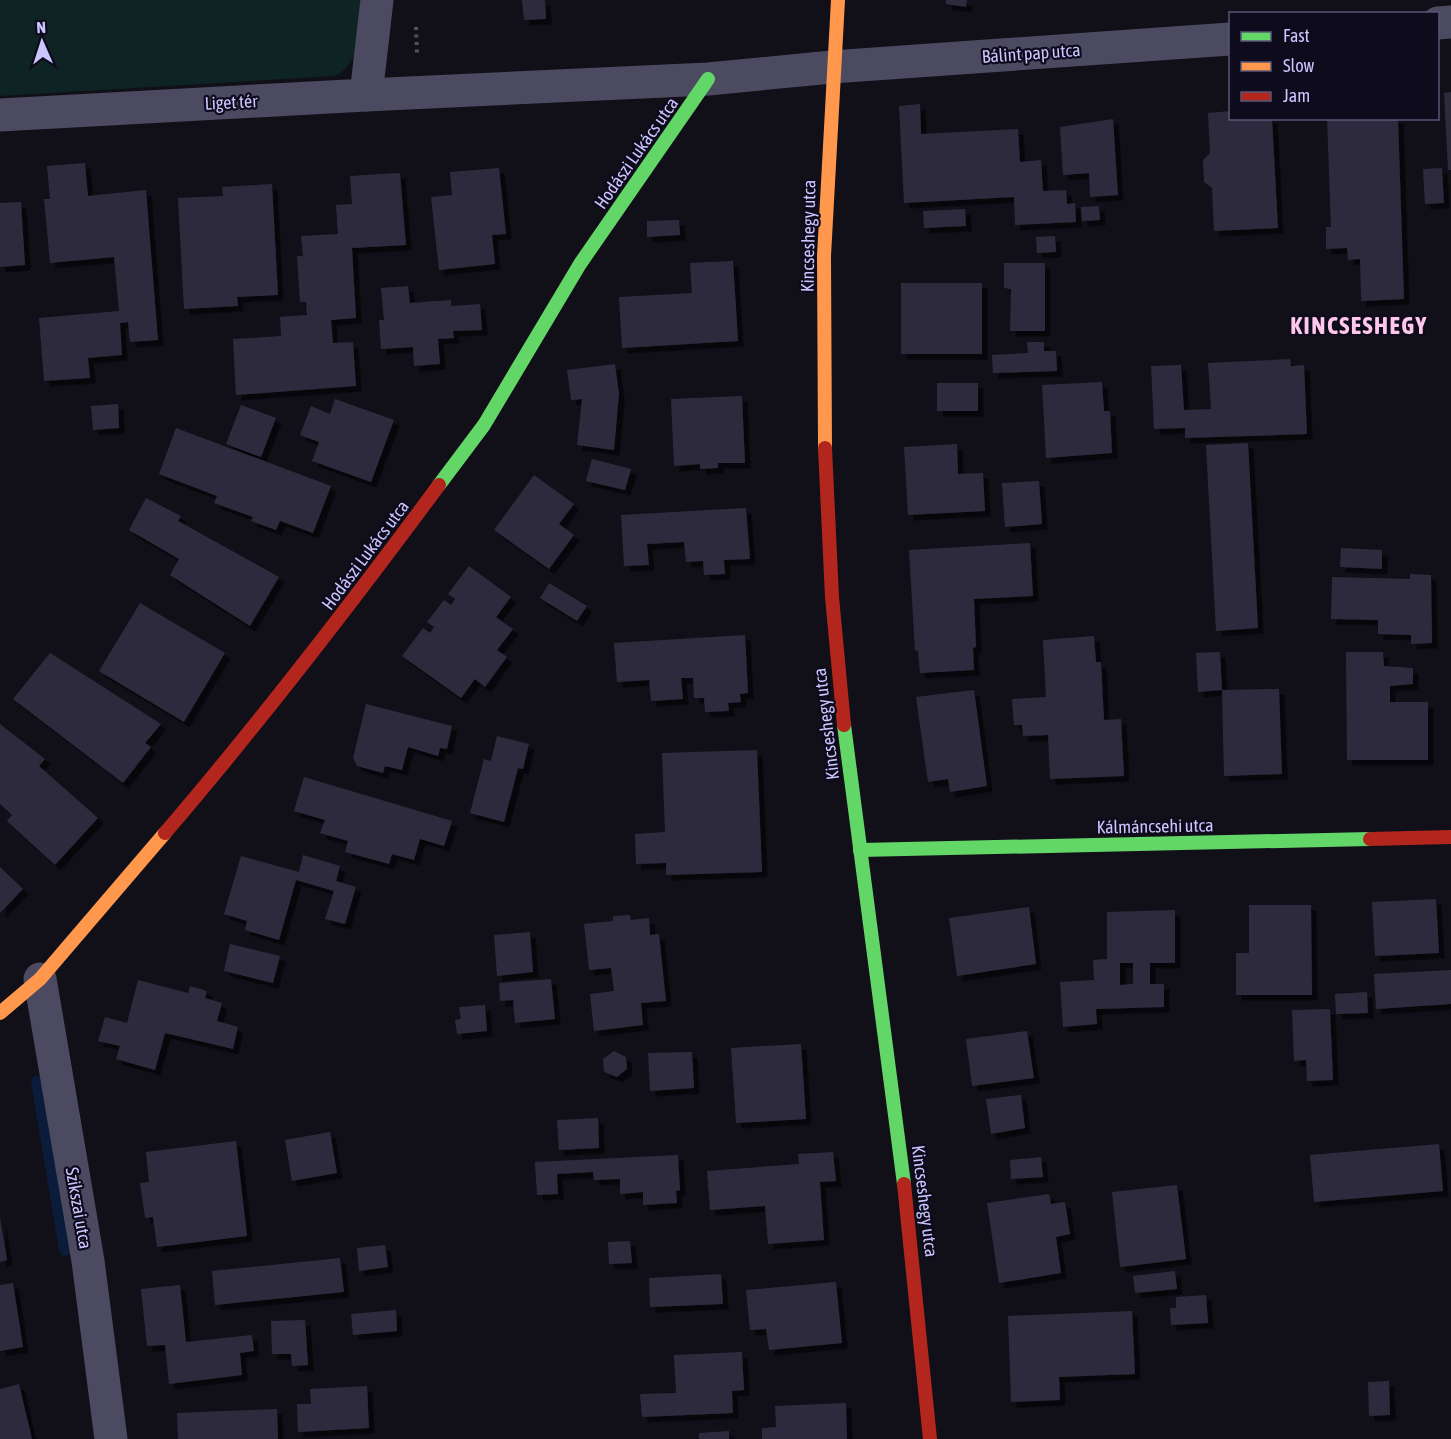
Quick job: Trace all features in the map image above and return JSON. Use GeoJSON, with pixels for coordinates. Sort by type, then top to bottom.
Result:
{"type":"FeatureCollection","features":[{"type":"Feature","properties":{"kind":"street"},"geometry":{"type":"LineString","coordinates":[[366,95],[377,0]]}},
{"type":"Feature","properties":{"kind":"street","name":"Kincseshegy utca"},"geometry":{"type":"LineString","coordinates":[[838,0],[832,67],[825,236],[826,518],[839,684],[911,1230],[925,1357],[930,1439]]}},
{"type":"Feature","properties":{"kind":"street","name":"Bálint pap utca"},"geometry":{"type":"LineString","coordinates":[[708,80],[832,67],[1229,39]]}},
{"type":"Feature","properties":{"kind":"street","name":"Liget tér"},"geometry":{"type":"LineString","coordinates":[[0,115],[366,95],[708,80]]}},
{"type":"Feature","properties":{"kind":"street","name":"Hodászi Lukács utca"},"geometry":{"type":"LineString","coordinates":[[0,1013],[40,979],[276,700],[484,425],[580,264],[708,80]]}},
{"type":"Feature","properties":{"kind":"street","name":"Kálmáncsehi utca"},"geometry":{"type":"LineString","coordinates":[[860,850],[1451,837]]}},
{"type":"Feature","properties":{"kind":"street","name":"Szikszai utca"},"geometry":{"type":"LineString","coordinates":[[40,979],[88,1261],[111,1439]]}},
{"type":"Feature","properties":{"kind":"green space"},"geometry":{"type":"Polygon","coordinates":[[[0,0],[365,0],[355,53],[344,71],[335,76],[0,96],[0,0]]]}},
{"type":"Feature","properties":{"kind":"building"},"geometry":{"type":"Polygon","coordinates":[[[522,0],[545,0],[546,19],[524,20],[522,0]]]}},
{"type":"Feature","properties":{"kind":"building"},"geometry":{"type":"Polygon","coordinates":[[[946,0],[967,0],[966,7],[946,4],[946,0]]]}},
{"type":"Feature","properties":{"kind":"building"},"geometry":{"type":"Polygon","coordinates":[[[1451,92],[1451,170],[1448,170],[1444,93],[1451,92]]]}},
{"type":"Feature","properties":{"kind":"building"},"geometry":{"type":"Polygon","coordinates":[[[920,104],[921,134],[1018,129],[1020,162],[1041,160],[1043,191],[1066,190],[1067,204],[1075,203],[1076,222],[1015,225],[1014,197],[904,203],[899,106],[920,104]]]}},
{"type":"Feature","properties":{"kind":"building"},"geometry":{"type":"Polygon","coordinates":[[[1229,111],[1229,120],[1272,120],[1278,228],[1214,231],[1212,188],[1204,182],[1203,160],[1210,153],[1208,113],[1229,111]]]}},
{"type":"Feature","properties":{"kind":"building"},"geometry":{"type":"Polygon","coordinates":[[[1113,119],[1118,195],[1090,197],[1089,173],[1063,175],[1060,127],[1113,119]]]}},
{"type":"Feature","properties":{"kind":"building"},"geometry":{"type":"Polygon","coordinates":[[[1327,120],[1398,120],[1404,299],[1361,301],[1360,259],[1348,260],[1347,248],[1326,249],[1326,227],[1331,227],[1327,120]]]}},
{"type":"Feature","properties":{"kind":"building"},"geometry":{"type":"Polygon","coordinates":[[[85,163],[88,196],[146,190],[158,340],[130,342],[128,322],[120,323],[122,355],[88,358],[90,378],[44,381],[39,318],[119,311],[114,257],[50,263],[44,199],[50,199],[47,166],[85,163]]]}},
{"type":"Feature","properties":{"kind":"building"},"geometry":{"type":"Polygon","coordinates":[[[499,168],[506,234],[492,235],[495,264],[439,270],[431,197],[452,195],[450,172],[499,168]]]}},
{"type":"Feature","properties":{"kind":"building"},"geometry":{"type":"Polygon","coordinates":[[[1442,168],[1444,203],[1425,204],[1423,169],[1442,168]]]}},
{"type":"Feature","properties":{"kind":"building"},"geometry":{"type":"Polygon","coordinates":[[[400,173],[406,245],[352,248],[356,318],[331,320],[333,343],[353,342],[356,386],[236,395],[233,339],[281,336],[280,317],[307,315],[306,302],[300,302],[297,256],[303,256],[301,236],[338,234],[336,205],[352,204],[350,176],[400,173]]]}},
{"type":"Feature","properties":{"kind":"building"},"geometry":{"type":"Polygon","coordinates":[[[272,184],[278,295],[237,297],[238,306],[184,309],[178,198],[223,196],[222,187],[272,184]]]}},
{"type":"Feature","properties":{"kind":"building"},"geometry":{"type":"Polygon","coordinates":[[[21,202],[25,265],[0,267],[0,203],[21,202]]]}},
{"type":"Feature","properties":{"kind":"building"},"geometry":{"type":"Polygon","coordinates":[[[1099,206],[1100,220],[1082,221],[1081,207],[1099,206]]]}},
{"type":"Feature","properties":{"kind":"building"},"geometry":{"type":"Polygon","coordinates":[[[965,209],[966,226],[924,228],[923,211],[965,209]]]}},
{"type":"Feature","properties":{"kind":"building"},"geometry":{"type":"Polygon","coordinates":[[[679,220],[680,235],[647,237],[647,221],[679,220]]]}},
{"type":"Feature","properties":{"kind":"building"},"geometry":{"type":"Polygon","coordinates":[[[1055,236],[1056,252],[1037,253],[1036,237],[1055,236]]]}},
{"type":"Feature","properties":{"kind":"building"},"geometry":{"type":"Polygon","coordinates":[[[733,261],[738,341],[622,348],[619,297],[692,293],[690,263],[733,261]]]}},
{"type":"Feature","properties":{"kind":"building"},"geometry":{"type":"Polygon","coordinates":[[[1004,263],[1045,263],[1045,331],[1010,331],[1011,289],[1004,288],[1004,263]]]}},
{"type":"Feature","properties":{"kind":"building"},"geometry":{"type":"Polygon","coordinates":[[[901,283],[982,283],[982,354],[901,354],[901,283]]]}},
{"type":"Feature","properties":{"kind":"building"},"geometry":{"type":"Polygon","coordinates":[[[408,286],[410,303],[451,300],[451,306],[480,304],[482,330],[453,331],[454,338],[438,339],[440,364],[414,366],[413,347],[381,349],[379,320],[384,320],[381,288],[408,286]]]}},
{"type":"Feature","properties":{"kind":"building"},"geometry":{"type":"Polygon","coordinates":[[[1027,342],[1044,342],[1044,351],[1056,351],[1057,371],[993,373],[992,355],[1028,353],[1027,342]]]}},
{"type":"Feature","properties":{"kind":"building"},"geometry":{"type":"Polygon","coordinates":[[[1290,359],[1291,366],[1304,365],[1307,434],[1185,438],[1185,428],[1154,429],[1151,366],[1181,365],[1184,410],[1211,409],[1208,363],[1290,359]]]}},
{"type":"Feature","properties":{"kind":"building"},"geometry":{"type":"Polygon","coordinates":[[[615,364],[619,394],[614,450],[577,445],[582,399],[571,400],[567,370],[615,364]]]}},
{"type":"Feature","properties":{"kind":"building"},"geometry":{"type":"Polygon","coordinates":[[[1102,382],[1104,411],[1110,411],[1112,453],[1046,458],[1042,385],[1102,382]]]}},
{"type":"Feature","properties":{"kind":"building"},"geometry":{"type":"Polygon","coordinates":[[[937,383],[978,383],[978,411],[937,411],[937,383]]]}},
{"type":"Feature","properties":{"kind":"building"},"geometry":{"type":"Polygon","coordinates":[[[742,396],[745,463],[718,463],[718,468],[700,469],[700,464],[674,466],[671,399],[742,396]]]}},
{"type":"Feature","properties":{"kind":"building"},"geometry":{"type":"Polygon","coordinates":[[[335,399],[394,420],[371,482],[312,461],[319,442],[300,435],[311,406],[330,414],[335,399]]]}},
{"type":"Feature","properties":{"kind":"building"},"geometry":{"type":"Polygon","coordinates":[[[118,404],[119,428],[93,430],[91,406],[118,404]]]}},
{"type":"Feature","properties":{"kind":"building"},"geometry":{"type":"Polygon","coordinates":[[[241,405],[276,418],[261,457],[226,444],[241,405]]]}},
{"type":"Feature","properties":{"kind":"building"},"geometry":{"type":"Polygon","coordinates":[[[176,428],[331,486],[313,533],[280,521],[276,530],[251,521],[253,517],[214,503],[217,496],[159,474],[176,428]]]}},
{"type":"Feature","properties":{"kind":"building"},"geometry":{"type":"Polygon","coordinates":[[[1248,443],[1258,628],[1216,631],[1206,445],[1248,443]]]}},
{"type":"Feature","properties":{"kind":"building"},"geometry":{"type":"Polygon","coordinates":[[[957,444],[958,474],[983,473],[985,511],[908,515],[904,447],[957,444]]]}},
{"type":"Feature","properties":{"kind":"building"},"geometry":{"type":"Polygon","coordinates":[[[592,459],[631,469],[625,490],[586,481],[592,459]]]}},
{"type":"Feature","properties":{"kind":"building"},"geometry":{"type":"Polygon","coordinates":[[[534,475],[574,504],[559,524],[574,535],[549,569],[494,530],[534,475]]]}},
{"type":"Feature","properties":{"kind":"building"},"geometry":{"type":"Polygon","coordinates":[[[1039,481],[1042,524],[1005,527],[1002,483],[1039,481]]]}},
{"type":"Feature","properties":{"kind":"building"},"geometry":{"type":"Polygon","coordinates":[[[146,498],[181,516],[178,521],[279,577],[250,626],[170,575],[179,559],[129,530],[146,498]]]}},
{"type":"Feature","properties":{"kind":"building"},"geometry":{"type":"Polygon","coordinates":[[[746,508],[750,559],[724,560],[725,574],[704,575],[703,561],[686,562],[684,542],[647,544],[649,565],[624,566],[621,515],[746,508]]]}},
{"type":"Feature","properties":{"kind":"building"},"geometry":{"type":"Polygon","coordinates":[[[1030,543],[1033,596],[974,599],[976,647],[973,648],[974,670],[920,673],[918,650],[915,651],[909,550],[1030,543]]]}},
{"type":"Feature","properties":{"kind":"building"},"geometry":{"type":"Polygon","coordinates":[[[1341,548],[1382,550],[1382,569],[1340,567],[1341,548]]]}},
{"type":"Feature","properties":{"kind":"building"},"geometry":{"type":"Polygon","coordinates":[[[469,566],[511,597],[496,617],[513,629],[497,650],[507,657],[485,687],[475,679],[461,698],[402,656],[423,628],[430,633],[434,627],[427,622],[444,600],[451,605],[455,599],[448,594],[469,566]]]}},
{"type":"Feature","properties":{"kind":"building"},"geometry":{"type":"Polygon","coordinates":[[[1410,574],[1431,575],[1432,643],[1411,644],[1411,635],[1378,634],[1378,620],[1331,619],[1332,577],[1410,579],[1410,574]]]}},
{"type":"Feature","properties":{"kind":"building"},"geometry":{"type":"Polygon","coordinates":[[[549,583],[587,606],[577,621],[540,598],[549,583]]]}},
{"type":"Feature","properties":{"kind":"building"},"geometry":{"type":"Polygon","coordinates":[[[140,603],[225,653],[184,722],[99,671],[140,603]]]}},
{"type":"Feature","properties":{"kind":"building"},"geometry":{"type":"Polygon","coordinates":[[[745,635],[748,693],[740,694],[741,702],[728,703],[729,711],[705,712],[704,698],[694,698],[693,678],[681,678],[683,699],[651,701],[649,680],[617,682],[614,643],[745,635]]]}},
{"type":"Feature","properties":{"kind":"building"},"geometry":{"type":"Polygon","coordinates":[[[1094,636],[1096,662],[1101,662],[1104,720],[1121,719],[1124,776],[1050,779],[1048,735],[1023,736],[1022,725],[1014,725],[1012,699],[1046,697],[1043,640],[1094,636]]]}},
{"type":"Feature","properties":{"kind":"building"},"geometry":{"type":"Polygon","coordinates":[[[1220,652],[1222,690],[1198,692],[1196,653],[1220,652]]]}},
{"type":"Feature","properties":{"kind":"building"},"geometry":{"type":"Polygon","coordinates":[[[1346,652],[1383,652],[1384,666],[1413,668],[1413,684],[1390,686],[1390,702],[1428,702],[1428,760],[1347,760],[1346,652]]]}},
{"type":"Feature","properties":{"kind":"building"},"geometry":{"type":"Polygon","coordinates":[[[50,653],[161,724],[145,743],[151,747],[123,783],[13,699],[50,653]]]}},
{"type":"Feature","properties":{"kind":"building"},"geometry":{"type":"Polygon","coordinates":[[[1279,689],[1282,774],[1224,776],[1222,690],[1279,689]]]}},
{"type":"Feature","properties":{"kind":"building"},"geometry":{"type":"Polygon","coordinates":[[[974,690],[987,786],[950,792],[948,779],[928,782],[916,697],[974,690]]]}},
{"type":"Feature","properties":{"kind":"building"},"geometry":{"type":"Polygon","coordinates":[[[366,704],[452,726],[447,749],[440,748],[438,756],[408,747],[402,770],[385,766],[383,773],[357,766],[353,758],[366,704]]]}},
{"type":"Feature","properties":{"kind":"building"},"geometry":{"type":"Polygon","coordinates":[[[0,724],[45,759],[39,766],[98,818],[55,865],[7,821],[12,815],[0,804],[0,724]]]}},
{"type":"Feature","properties":{"kind":"building"},"geometry":{"type":"Polygon","coordinates":[[[497,736],[529,744],[523,769],[518,768],[504,822],[470,813],[484,759],[491,761],[497,736]]]}},
{"type":"Feature","properties":{"kind":"building"},"geometry":{"type":"Polygon","coordinates":[[[757,750],[762,872],[666,875],[666,863],[636,864],[635,834],[665,832],[662,753],[757,750]]]}},
{"type":"Feature","properties":{"kind":"building"},"geometry":{"type":"Polygon","coordinates":[[[304,777],[452,821],[444,846],[420,839],[414,860],[392,854],[389,864],[345,852],[348,841],[320,833],[325,820],[294,811],[304,777]]]}},
{"type":"Feature","properties":{"kind":"building"},"geometry":{"type":"Polygon","coordinates":[[[303,855],[340,866],[336,881],[356,887],[345,924],[325,919],[334,891],[296,880],[279,940],[245,930],[247,921],[224,914],[241,856],[299,872],[303,855]]]}},
{"type":"Feature","properties":{"kind":"building"},"geometry":{"type":"Polygon","coordinates":[[[0,867],[23,889],[0,913],[0,867]]]}},
{"type":"Feature","properties":{"kind":"building"},"geometry":{"type":"Polygon","coordinates":[[[1436,899],[1439,953],[1375,956],[1372,902],[1436,899]]]}},
{"type":"Feature","properties":{"kind":"building"},"geometry":{"type":"Polygon","coordinates":[[[1249,905],[1311,905],[1312,995],[1236,995],[1236,953],[1249,953],[1249,905]]]}},
{"type":"Feature","properties":{"kind":"building"},"geometry":{"type":"Polygon","coordinates":[[[1029,907],[1036,964],[957,976],[949,918],[1029,907]]]}},
{"type":"Feature","properties":{"kind":"building"},"geometry":{"type":"Polygon","coordinates":[[[1175,910],[1175,963],[1150,963],[1150,984],[1164,984],[1164,1007],[1096,1009],[1097,1024],[1063,1027],[1060,982],[1094,980],[1093,960],[1107,959],[1107,912],[1175,910]],[[1120,963],[1120,985],[1133,984],[1133,963],[1120,963]]]}},
{"type":"Feature","properties":{"kind":"building"},"geometry":{"type":"Polygon","coordinates":[[[630,915],[631,920],[649,918],[650,935],[659,934],[666,1001],[641,1003],[643,1025],[594,1031],[590,994],[614,991],[611,968],[589,970],[584,924],[613,921],[613,916],[630,915]]]}},
{"type":"Feature","properties":{"kind":"building"},"geometry":{"type":"Polygon","coordinates":[[[530,932],[533,972],[497,976],[494,935],[530,932]]]}},
{"type":"Feature","properties":{"kind":"building"},"geometry":{"type":"Polygon","coordinates":[[[230,944],[280,956],[273,983],[224,971],[230,944]]]}},
{"type":"Feature","properties":{"kind":"building"},"geometry":{"type":"Polygon","coordinates":[[[1451,970],[1451,1004],[1376,1009],[1374,974],[1451,970]]]}},
{"type":"Feature","properties":{"kind":"building"},"geometry":{"type":"Polygon","coordinates":[[[551,979],[555,1019],[515,1023],[513,1000],[500,1001],[499,983],[551,979]]]}},
{"type":"Feature","properties":{"kind":"building"},"geometry":{"type":"Polygon","coordinates":[[[138,980],[188,993],[190,986],[207,991],[205,998],[222,1003],[217,1021],[238,1027],[233,1049],[165,1033],[155,1070],[116,1059],[120,1046],[98,1041],[105,1017],[127,1023],[138,980]]]}},
{"type":"Feature","properties":{"kind":"building"},"geometry":{"type":"Polygon","coordinates":[[[1367,992],[1368,1013],[1336,1014],[1335,994],[1367,992]]]}},
{"type":"Feature","properties":{"kind":"building"},"geometry":{"type":"Polygon","coordinates":[[[485,1005],[487,1031],[457,1034],[455,1020],[461,1019],[459,1007],[485,1005]]]}},
{"type":"Feature","properties":{"kind":"building"},"geometry":{"type":"Polygon","coordinates":[[[1330,1009],[1333,1080],[1307,1081],[1306,1060],[1294,1061],[1292,1010],[1330,1009]]]}},
{"type":"Feature","properties":{"kind":"building"},"geometry":{"type":"Polygon","coordinates":[[[1027,1031],[1034,1078],[972,1086],[966,1039],[1027,1031]]]}},
{"type":"Feature","properties":{"kind":"building"},"geometry":{"type":"Polygon","coordinates":[[[801,1044],[806,1119],[736,1123],[731,1048],[801,1044]]]}},
{"type":"Feature","properties":{"kind":"building"},"geometry":{"type":"Polygon","coordinates":[[[614,1051],[626,1057],[627,1069],[617,1077],[604,1072],[603,1059],[614,1051]]]}},
{"type":"Feature","properties":{"kind":"building"},"geometry":{"type":"Polygon","coordinates":[[[692,1052],[694,1088],[650,1091],[648,1053],[692,1052]]]}},
{"type":"Feature","properties":{"kind":"building"},"geometry":{"type":"Polygon","coordinates":[[[1021,1095],[1025,1128],[991,1134],[986,1099],[1021,1095]]]}},
{"type":"Feature","properties":{"kind":"building"},"geometry":{"type":"Polygon","coordinates":[[[598,1118],[599,1148],[559,1150],[557,1120],[598,1118]]]}},
{"type":"Feature","properties":{"kind":"building"},"geometry":{"type":"Polygon","coordinates":[[[330,1132],[337,1173],[292,1181],[285,1140],[330,1132]]]}},
{"type":"Feature","properties":{"kind":"building"},"geometry":{"type":"Polygon","coordinates":[[[236,1141],[247,1236],[157,1247],[153,1217],[145,1218],[140,1183],[149,1182],[146,1152],[236,1141]]]}},
{"type":"Feature","properties":{"kind":"building"},"geometry":{"type":"Polygon","coordinates":[[[1439,1144],[1443,1191],[1314,1202],[1310,1155],[1439,1144]]]}},
{"type":"Feature","properties":{"kind":"building"},"geometry":{"type":"Polygon","coordinates":[[[833,1152],[836,1181],[820,1182],[824,1240],[768,1244],[765,1206],[710,1210],[707,1171],[799,1164],[798,1154],[833,1152]]]}},
{"type":"Feature","properties":{"kind":"building"},"geometry":{"type":"Polygon","coordinates":[[[678,1155],[680,1190],[676,1191],[677,1203],[643,1205],[643,1192],[620,1194],[620,1179],[594,1180],[593,1172],[557,1174],[558,1194],[537,1195],[535,1162],[678,1155]]]}},
{"type":"Feature","properties":{"kind":"building"},"geometry":{"type":"Polygon","coordinates":[[[1041,1157],[1043,1177],[1011,1179],[1010,1160],[1041,1157]]]}},
{"type":"Feature","properties":{"kind":"building"},"geometry":{"type":"Polygon","coordinates":[[[1177,1185],[1186,1259],[1120,1267],[1112,1192],[1177,1185]]]}},
{"type":"Feature","properties":{"kind":"building"},"geometry":{"type":"Polygon","coordinates":[[[1049,1194],[1051,1204],[1065,1202],[1070,1234],[1056,1237],[1061,1273],[999,1283],[987,1203],[1049,1194]]]}},
{"type":"Feature","properties":{"kind":"building"},"geometry":{"type":"Polygon","coordinates":[[[0,1218],[7,1260],[0,1262],[0,1218]]]}},
{"type":"Feature","properties":{"kind":"building"},"geometry":{"type":"Polygon","coordinates":[[[630,1241],[632,1263],[609,1264],[608,1242],[630,1241]]]}},
{"type":"Feature","properties":{"kind":"building"},"geometry":{"type":"Polygon","coordinates":[[[385,1245],[388,1267],[359,1271],[357,1248],[385,1245]]]}},
{"type":"Feature","properties":{"kind":"building"},"geometry":{"type":"Polygon","coordinates":[[[340,1258],[344,1292],[215,1305],[212,1271],[340,1258]]]}},
{"type":"Feature","properties":{"kind":"building"},"geometry":{"type":"Polygon","coordinates":[[[1175,1271],[1177,1289],[1135,1293],[1133,1276],[1175,1271]]]}},
{"type":"Feature","properties":{"kind":"building"},"geometry":{"type":"Polygon","coordinates":[[[721,1274],[723,1304],[650,1307],[649,1278],[721,1274]]]}},
{"type":"Feature","properties":{"kind":"building"},"geometry":{"type":"Polygon","coordinates":[[[836,1282],[842,1343],[769,1350],[766,1329],[750,1330],[746,1290],[836,1282]]]}},
{"type":"Feature","properties":{"kind":"building"},"geometry":{"type":"Polygon","coordinates":[[[13,1283],[23,1347],[0,1351],[0,1285],[13,1283]]]}},
{"type":"Feature","properties":{"kind":"building"},"geometry":{"type":"Polygon","coordinates":[[[180,1285],[186,1342],[252,1335],[254,1351],[240,1353],[242,1375],[169,1384],[165,1345],[147,1346],[141,1289],[180,1285]]]}},
{"type":"Feature","properties":{"kind":"building"},"geometry":{"type":"Polygon","coordinates":[[[1206,1295],[1208,1323],[1171,1325],[1170,1308],[1176,1308],[1176,1297],[1206,1295]]]}},
{"type":"Feature","properties":{"kind":"building"},"geometry":{"type":"Polygon","coordinates":[[[396,1310],[397,1331],[353,1335],[351,1314],[396,1310]]]}},
{"type":"Feature","properties":{"kind":"building"},"geometry":{"type":"Polygon","coordinates":[[[1132,1311],[1135,1374],[1059,1377],[1060,1400],[1011,1402],[1008,1316],[1132,1311]]]}},
{"type":"Feature","properties":{"kind":"building"},"geometry":{"type":"Polygon","coordinates":[[[305,1320],[308,1365],[292,1366],[291,1354],[272,1354],[271,1321],[305,1320]]]}},
{"type":"Feature","properties":{"kind":"building"},"geometry":{"type":"Polygon","coordinates":[[[742,1352],[744,1390],[732,1391],[733,1413],[642,1417],[640,1394],[676,1393],[674,1355],[742,1352]]]}},
{"type":"Feature","properties":{"kind":"building"},"geometry":{"type":"Polygon","coordinates":[[[1389,1381],[1390,1415],[1369,1416],[1368,1382],[1389,1381]]]}},
{"type":"Feature","properties":{"kind":"building"},"geometry":{"type":"Polygon","coordinates":[[[19,1384],[32,1439],[0,1439],[0,1389],[19,1384]]]}},
{"type":"Feature","properties":{"kind":"building"},"geometry":{"type":"Polygon","coordinates":[[[367,1386],[369,1428],[298,1432],[297,1404],[311,1404],[310,1389],[367,1386]]]}},
{"type":"Feature","properties":{"kind":"building"},"geometry":{"type":"Polygon","coordinates":[[[846,1403],[847,1439],[762,1439],[762,1428],[776,1427],[775,1406],[846,1403]]]}},
{"type":"Feature","properties":{"kind":"building"},"geometry":{"type":"Polygon","coordinates":[[[277,1409],[278,1439],[178,1439],[177,1413],[277,1409]]]}},
{"type":"Feature","properties":{"kind":"building"},"geometry":{"type":"Polygon","coordinates":[[[729,1431],[729,1439],[699,1439],[699,1433],[729,1431]]]}},
{"type":"Feature","properties":{"kind":"waterway"},"geometry":{"type":"LineString","coordinates":[[37,1082],[65,1250]]}},
{"type":"Feature","properties":{"kind":"traffic: fast"},"geometry":{"type":"LineString","coordinates":[[439,485],[484,425],[580,264],[708,79]]}},
{"type":"Feature","properties":{"kind":"traffic: fast"},"geometry":{"type":"LineString","coordinates":[[844,725],[904,1184]]}},
{"type":"Feature","properties":{"kind":"traffic: fast"},"geometry":{"type":"LineString","coordinates":[[860,850],[1370,839]]}},
{"type":"Feature","properties":{"kind":"traffic: slow"},"geometry":{"type":"LineString","coordinates":[[825,448],[824,256],[838,0]]}},
{"type":"Feature","properties":{"kind":"traffic: slow"},"geometry":{"type":"LineString","coordinates":[[0,1013],[40,979],[165,833]]}},
{"type":"Feature","properties":{"kind":"traffic: jam"},"geometry":{"type":"LineString","coordinates":[[825,448],[832,597],[844,725]]}},
{"type":"Feature","properties":{"kind":"traffic: jam"},"geometry":{"type":"LineString","coordinates":[[165,833],[305,662],[439,485]]}},
{"type":"Feature","properties":{"kind":"traffic: jam"},"geometry":{"type":"LineString","coordinates":[[1370,839],[1451,837]]}},
{"type":"Feature","properties":{"kind":"traffic: jam"},"geometry":{"type":"LineString","coordinates":[[904,1184],[930,1439]]}},
{"type":"Feature","properties":{"kind":"district","name":"KINCSESHEGY"},"geometry":{"type":"Point","coordinates":[1359,325]}}]}
